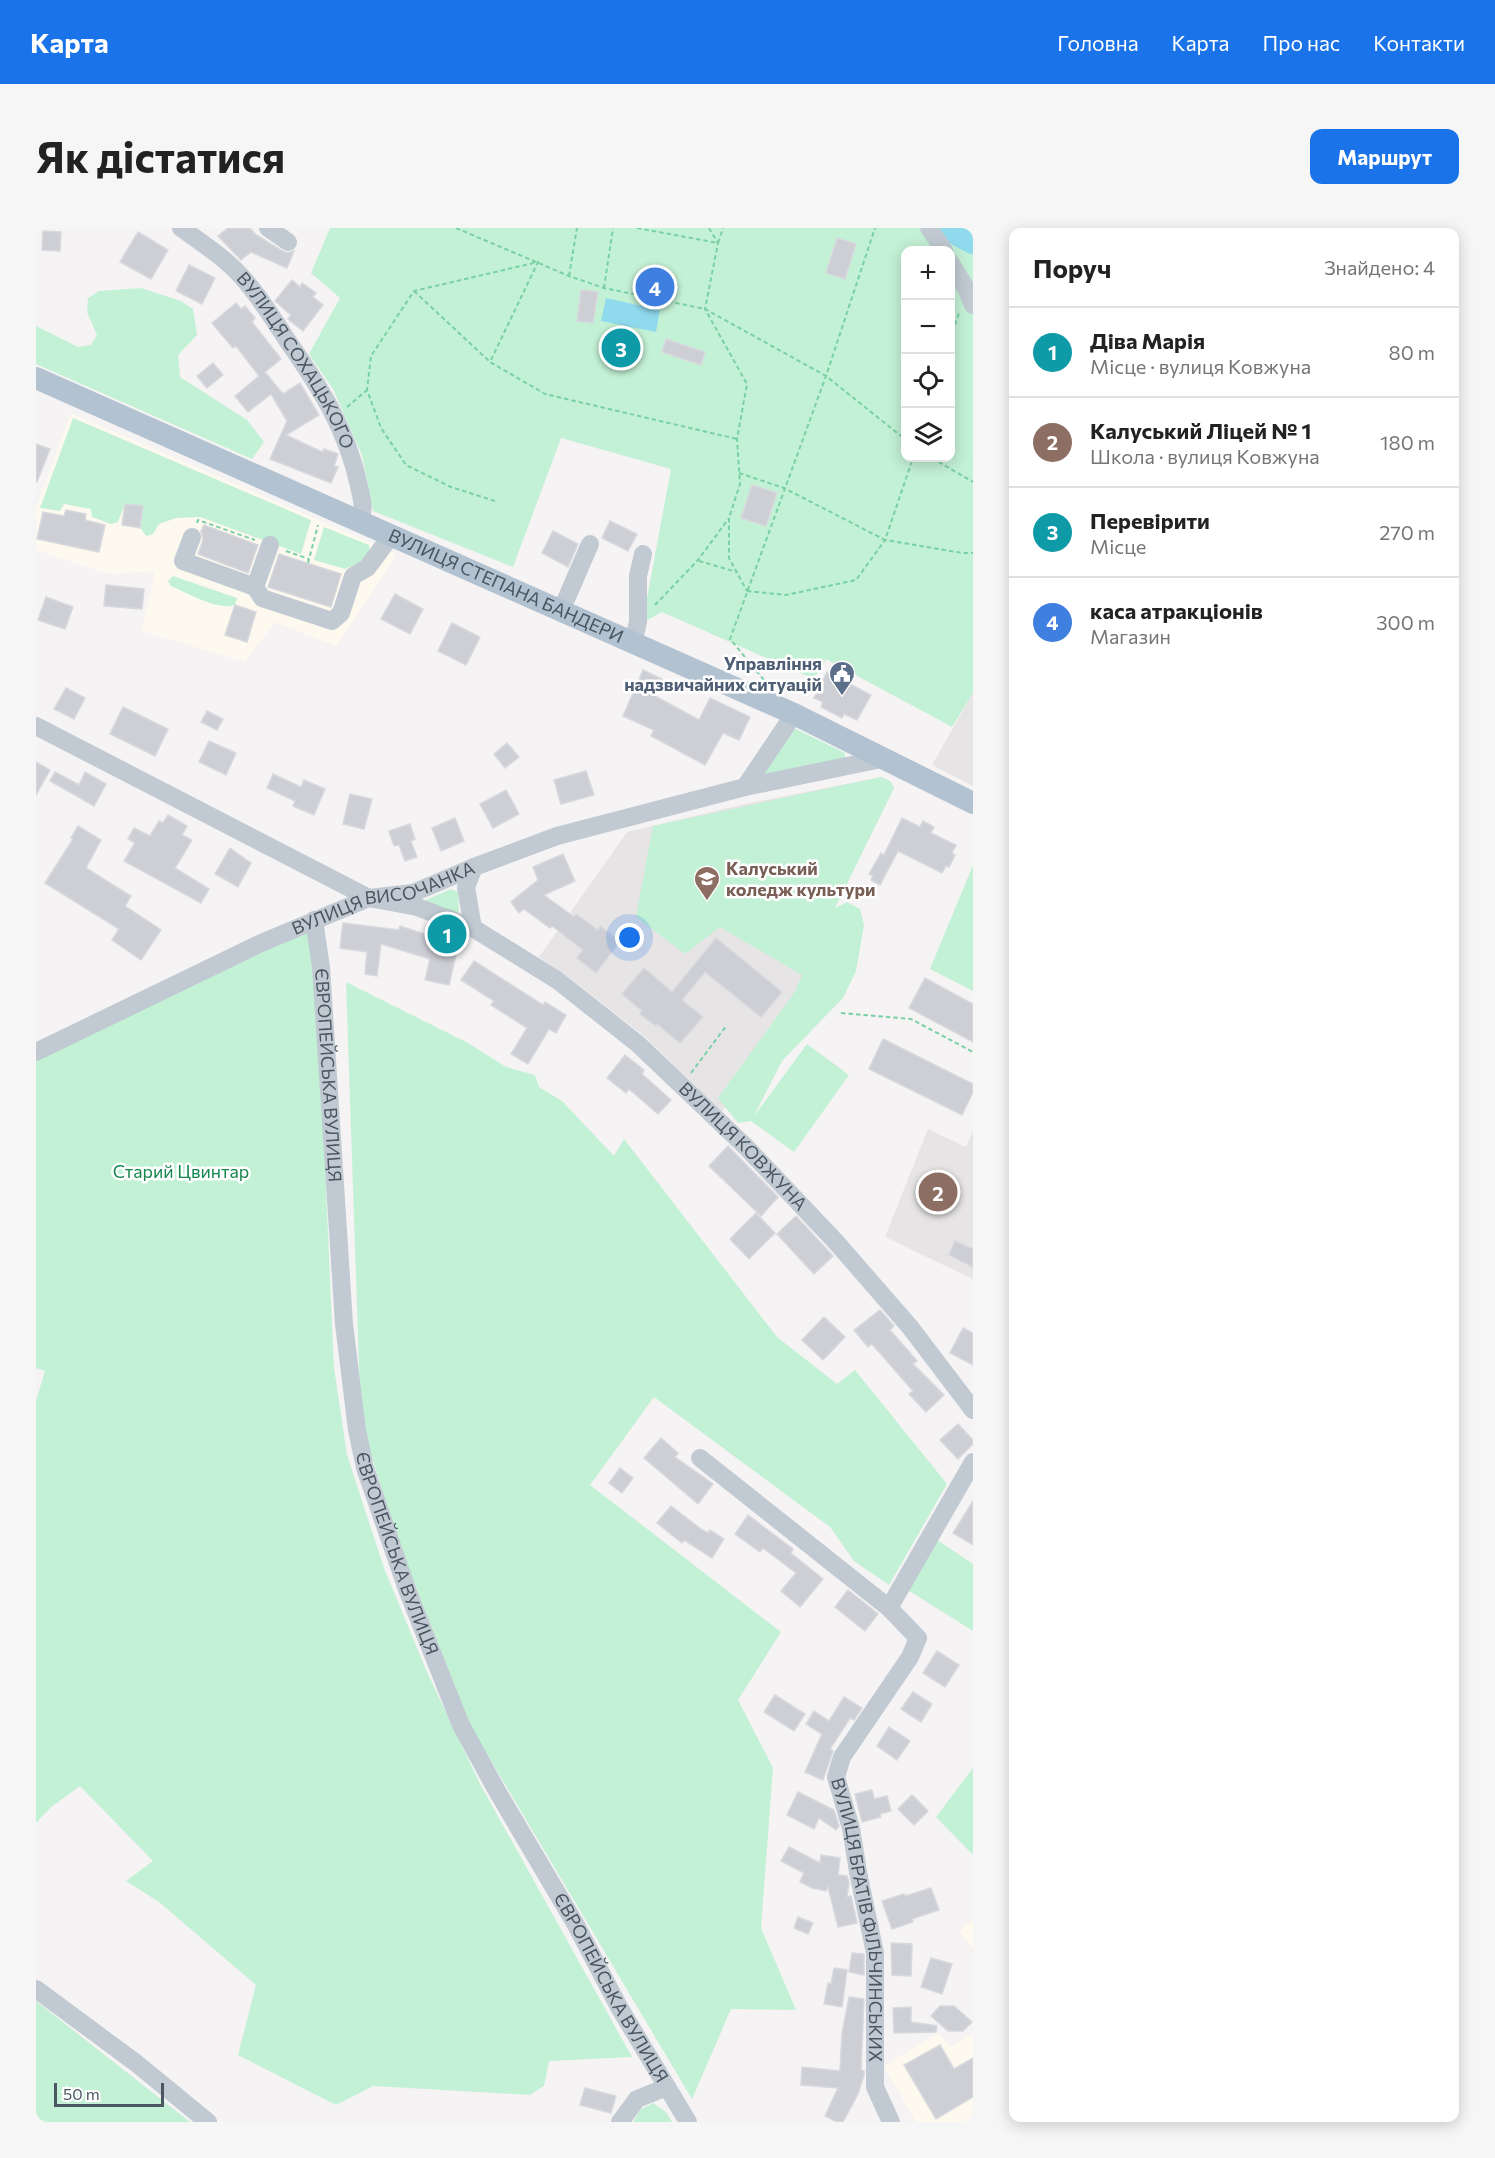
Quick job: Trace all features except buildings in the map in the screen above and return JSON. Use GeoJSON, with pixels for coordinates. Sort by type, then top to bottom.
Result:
{"type":"FeatureCollection","features":[{"type":"Feature","properties":{"kind":"main road","name":"ВУЛИЦЯ СТЕПАНА БАНДЕРИ"},"geometry":{"type":"LineString","coordinates":[[36,378],[561,611],[636,632],[973,804]]}},
{"type":"Feature","properties":{"kind":"street"},"geometry":{"type":"LineString","coordinates":[[268,228],[288,242]]}},
{"type":"Feature","properties":{"kind":"street"},"geometry":{"type":"LineString","coordinates":[[929,228],[941,246]]}},
{"type":"Feature","properties":{"kind":"street","name":"ВУЛИЦЯ СОХАЦЬКОГО"},"geometry":{"type":"LineString","coordinates":[[192,231],[241,276],[302,361],[336,417],[353,458],[364,512],[360,521]]}},
{"type":"Feature","properties":{"kind":"street"},"geometry":{"type":"LineString","coordinates":[[955,269],[973,305]]}},
{"type":"Feature","properties":{"kind":"street"},"geometry":{"type":"LineString","coordinates":[[192,537],[183,561],[255,587],[262,598],[332,621],[341,613],[353,576],[367,568],[391,536]]}},
{"type":"Feature","properties":{"kind":"street"},"geometry":{"type":"LineString","coordinates":[[561,611],[590,544]]}},
{"type":"Feature","properties":{"kind":"street"},"geometry":{"type":"LineString","coordinates":[[255,587],[270,545]]}},
{"type":"Feature","properties":{"kind":"street"},"geometry":{"type":"LineString","coordinates":[[636,632],[638,576],[643,554]]}},
{"type":"Feature","properties":{"kind":"street"},"geometry":{"type":"LineString","coordinates":[[745,787],[794,714]]}},
{"type":"Feature","properties":{"kind":"street","name":"ВУЛИЦЯ КОВЖУНА"},"geometry":{"type":"LineString","coordinates":[[36,726],[369,898],[417,907],[473,928],[557,980],[638,1044],[738,1139],[836,1242],[910,1327],[973,1410]]}},
{"type":"Feature","properties":{"kind":"street","name":"ВУЛИЦЯ ВИСОЧАНКА"},"geometry":{"type":"LineString","coordinates":[[36,1052],[261,943],[369,898],[413,893],[557,836],[745,787],[886,759]]}},
{"type":"Feature","properties":{"kind":"street"},"geometry":{"type":"LineString","coordinates":[[473,928],[466,887],[474,867]]}},
{"type":"Feature","properties":{"kind":"street","name":"ЄВРОПЕЙСЬКА ВУЛИЦЯ"},"geometry":{"type":"LineString","coordinates":[[314,920],[322,978],[344,1324],[357,1430],[365,1468],[408,1592],[460,1725],[576,1925],[619,2007],[688,2122]]}},
{"type":"Feature","properties":{"kind":"street","name":"ВУЛИЦЯ БРАТІВ ФІЛЬЧИНСЬКИХ"},"geometry":{"type":"LineString","coordinates":[[700,1458],[889,1608],[918,1638],[910,1658],[842,1757],[836,1777],[851,1828],[875,1953],[875,2087],[891,2122]]}},
{"type":"Feature","properties":{"kind":"street"},"geometry":{"type":"LineString","coordinates":[[889,1608],[973,1462]]}},
{"type":"Feature","properties":{"kind":"street"},"geometry":{"type":"LineString","coordinates":[[36,1989],[136,2063],[208,2122]]}},
{"type":"Feature","properties":{"kind":"street"},"geometry":{"type":"LineString","coordinates":[[620,2122],[637,2099],[667,2087]]}},
{"type":"Feature","properties":{"kind":"path"},"geometry":{"type":"LineString","coordinates":[[456,228],[569,276],[604,288],[705,309],[826,376],[901,436]]}},
{"type":"Feature","properties":{"kind":"path"},"geometry":{"type":"LineString","coordinates":[[569,276],[577,228]]}},
{"type":"Feature","properties":{"kind":"path"},"geometry":{"type":"LineString","coordinates":[[604,288],[613,228]]}},
{"type":"Feature","properties":{"kind":"path"},"geometry":{"type":"LineString","coordinates":[[637,228],[718,243]]}},
{"type":"Feature","properties":{"kind":"path"},"geometry":{"type":"LineString","coordinates":[[710,228],[718,243]]}},
{"type":"Feature","properties":{"kind":"path"},"geometry":{"type":"LineString","coordinates":[[723,228],[705,309],[747,384],[737,440],[740,484],[729,518],[729,558],[747,591]]}},
{"type":"Feature","properties":{"kind":"path"},"geometry":{"type":"LineString","coordinates":[[766,683],[729,639],[826,376],[875,228]]}},
{"type":"Feature","properties":{"kind":"path"},"geometry":{"type":"LineString","coordinates":[[495,501],[451,488],[406,465],[381,428],[367,390],[371,356],[414,291],[538,262]]}},
{"type":"Feature","properties":{"kind":"path"},"geometry":{"type":"LineString","coordinates":[[490,362],[538,262]]}},
{"type":"Feature","properties":{"kind":"path"},"geometry":{"type":"LineString","coordinates":[[414,291],[490,362],[544,394],[737,440]]}},
{"type":"Feature","properties":{"kind":"path"},"geometry":{"type":"LineString","coordinates":[[336,417],[367,390]]}},
{"type":"Feature","properties":{"kind":"path"},"geometry":{"type":"LineString","coordinates":[[747,591],[786,595],[856,580],[885,540],[912,462]]}},
{"type":"Feature","properties":{"kind":"path"},"geometry":{"type":"LineString","coordinates":[[939,462],[973,482]]}},
{"type":"Feature","properties":{"kind":"path"},"geometry":{"type":"LineString","coordinates":[[739,473],[784,488],[885,540],[973,553]]}},
{"type":"Feature","properties":{"kind":"path"},"geometry":{"type":"LineString","coordinates":[[192,537],[198,520],[308,561],[320,516]]}},
{"type":"Feature","properties":{"kind":"path"},"geometry":{"type":"LineString","coordinates":[[636,632],[698,560],[729,518]]}},
{"type":"Feature","properties":{"kind":"path"},"geometry":{"type":"LineString","coordinates":[[698,560],[737,572]]}},
{"type":"Feature","properties":{"kind":"path"},"geometry":{"type":"LineString","coordinates":[[841,1012],[911,1019],[973,1052]]}},
{"type":"Feature","properties":{"kind":"path"},"geometry":{"type":"LineString","coordinates":[[685,1080],[727,1025]]}},
{"type":"Feature","properties":{"kind":"shaded area"},"geometry":{"type":"Polygon","coordinates":[[[71,413],[397,554],[336,646],[275,622],[245,662],[142,631],[155,571],[109,574],[36,550],[36,508],[71,413]]]}},
{"type":"Feature","properties":{"kind":"shaded area"},"geometry":{"type":"Polygon","coordinates":[[[973,693],[973,786],[932,765],[973,693]]]}},
{"type":"Feature","properties":{"kind":"shaded area","name":"Калуський коледж культури"},"geometry":{"type":"Polygon","coordinates":[[[881,777],[890,781],[894,788],[816,945],[811,980],[722,1112],[644,1036],[566,975],[539,957],[627,832],[745,804],[881,777]]]}},
{"type":"Feature","properties":{"kind":"shaded area"},"geometry":{"type":"Polygon","coordinates":[[[928,1129],[966,1147],[973,1131],[973,1279],[885,1237],[928,1129]]]}},
{"type":"Feature","properties":{"kind":"shaded area"},"geometry":{"type":"Polygon","coordinates":[[[973,1920],[973,1949],[959,1931],[973,1920]]]}},
{"type":"Feature","properties":{"kind":"shaded area"},"geometry":{"type":"Polygon","coordinates":[[[938,2033],[951,2047],[973,2033],[973,2117],[966,2122],[916,2122],[884,2066],[938,2033]]]}},
{"type":"Feature","properties":{"kind":"green space"},"geometry":{"type":"Polygon","coordinates":[[[330,228],[940,228],[973,248],[973,693],[952,727],[826,659],[814,679],[662,612],[636,626],[647,598],[671,469],[561,438],[513,567],[373,511],[362,455],[333,389],[309,354],[340,298],[311,273],[330,228]]]}},
{"type":"Feature","properties":{"kind":"green space"},"geometry":{"type":"Polygon","coordinates":[[[141,288],[181,301],[193,309],[197,335],[178,355],[180,377],[247,420],[264,442],[252,459],[36,364],[36,326],[78,347],[91,345],[97,335],[87,312],[88,298],[99,291],[141,288]]]}},
{"type":"Feature","properties":{"kind":"green space"},"geometry":{"type":"Polygon","coordinates":[[[73,418],[311,520],[301,554],[200,517],[176,518],[159,524],[153,534],[146,536],[125,504],[118,522],[111,524],[92,517],[91,509],[64,504],[60,511],[40,508],[73,418]]]}},
{"type":"Feature","properties":{"kind":"green space"},"geometry":{"type":"Polygon","coordinates":[[[324,527],[369,545],[370,552],[363,561],[345,569],[314,560],[324,527]]]}},
{"type":"Feature","properties":{"kind":"green space"},"geometry":{"type":"Polygon","coordinates":[[[173,576],[237,598],[235,605],[220,606],[185,593],[171,586],[168,581],[173,576]]]}},
{"type":"Feature","properties":{"kind":"green space"},"geometry":{"type":"Polygon","coordinates":[[[796,729],[845,753],[845,758],[763,776],[788,731],[796,729]]]}},
{"type":"Feature","properties":{"kind":"green space"},"geometry":{"type":"Polygon","coordinates":[[[881,777],[890,781],[894,788],[835,908],[847,902],[860,909],[864,925],[856,971],[843,998],[782,1061],[754,1116],[807,1044],[849,1075],[794,1152],[751,1121],[738,1123],[718,1098],[795,992],[802,975],[720,927],[685,954],[636,917],[653,826],[881,777]]]}},
{"type":"Feature","properties":{"kind":"green space"},"geometry":{"type":"Polygon","coordinates":[[[973,865],[973,991],[930,969],[973,865]]]}},
{"type":"Feature","properties":{"kind":"green space"},"geometry":{"type":"Polygon","coordinates":[[[451,889],[458,892],[459,910],[457,914],[424,901],[451,889]]]}},
{"type":"Feature","properties":{"kind":"green space","name":"Старий Цвинтар"},"geometry":{"type":"Polygon","coordinates":[[[314,920],[334,1368],[347,1455],[384,1568],[426,1670],[480,1784],[632,2057],[549,2061],[544,2086],[530,2095],[373,2086],[336,2105],[238,2055],[256,1985],[159,1902],[126,1881],[153,1861],[80,1786],[50,1808],[36,1823],[36,1401],[45,1371],[36,1368],[36,1052],[314,920]]]}},
{"type":"Feature","properties":{"kind":"green space"},"geometry":{"type":"Polygon","coordinates":[[[346,982],[468,1043],[506,1067],[535,1075],[539,1087],[562,1101],[614,1156],[624,1139],[777,1337],[837,1384],[855,1370],[947,1484],[889,1585],[854,1561],[830,1527],[654,1397],[590,1485],[781,1632],[738,1700],[773,1768],[761,1928],[796,2010],[731,2009],[692,2099],[471,1727],[400,1547],[370,1451],[360,1395],[346,982]]]}},
{"type":"Feature","properties":{"kind":"green space"},"geometry":{"type":"Polygon","coordinates":[[[937,1540],[973,1564],[973,1631],[908,1590],[937,1540]]]}},
{"type":"Feature","properties":{"kind":"green space"},"geometry":{"type":"Polygon","coordinates":[[[973,1768],[973,1855],[936,1817],[973,1768]]]}},
{"type":"Feature","properties":{"kind":"green space"},"geometry":{"type":"Polygon","coordinates":[[[36,2001],[190,2122],[36,2122],[36,2001]]]}},
{"type":"Feature","properties":{"kind":"green space"},"geometry":{"type":"Polygon","coordinates":[[[653,2103],[666,2112],[672,2122],[633,2122],[640,2110],[653,2103]]]}},
{"type":"Feature","properties":{"kind":"water"},"geometry":{"type":"Polygon","coordinates":[[[606,298],[660,310],[656,332],[601,321],[606,298]]]}},
{"type":"Feature","properties":{"kind":"waterway"},"geometry":{"type":"LineString","coordinates":[[949,228],[973,241]]}},
{"type":"Feature","properties":{"kind":"place","name":"каса атракціонів"},"geometry":{"type":"Point","coordinates":[655,287]}},
{"type":"Feature","properties":{"kind":"place","name":"Перевірити"},"geometry":{"type":"Point","coordinates":[621,348]}},
{"type":"Feature","properties":{"kind":"place","name":"Управління надзвичайних ситуацій"},"geometry":{"type":"Point","coordinates":[842,697]}},
{"type":"Feature","properties":{"kind":"place","name":"Калуський коледж культури"},"geometry":{"type":"Point","coordinates":[707,902]}},
{"type":"Feature","properties":{"kind":"place","name":"Діва Марія"},"geometry":{"type":"Point","coordinates":[447,934]}},
{"type":"Feature","properties":{"kind":"place","name":"Калуський Ліцей № 1"},"geometry":{"type":"Point","coordinates":[938,1192]}}]}
